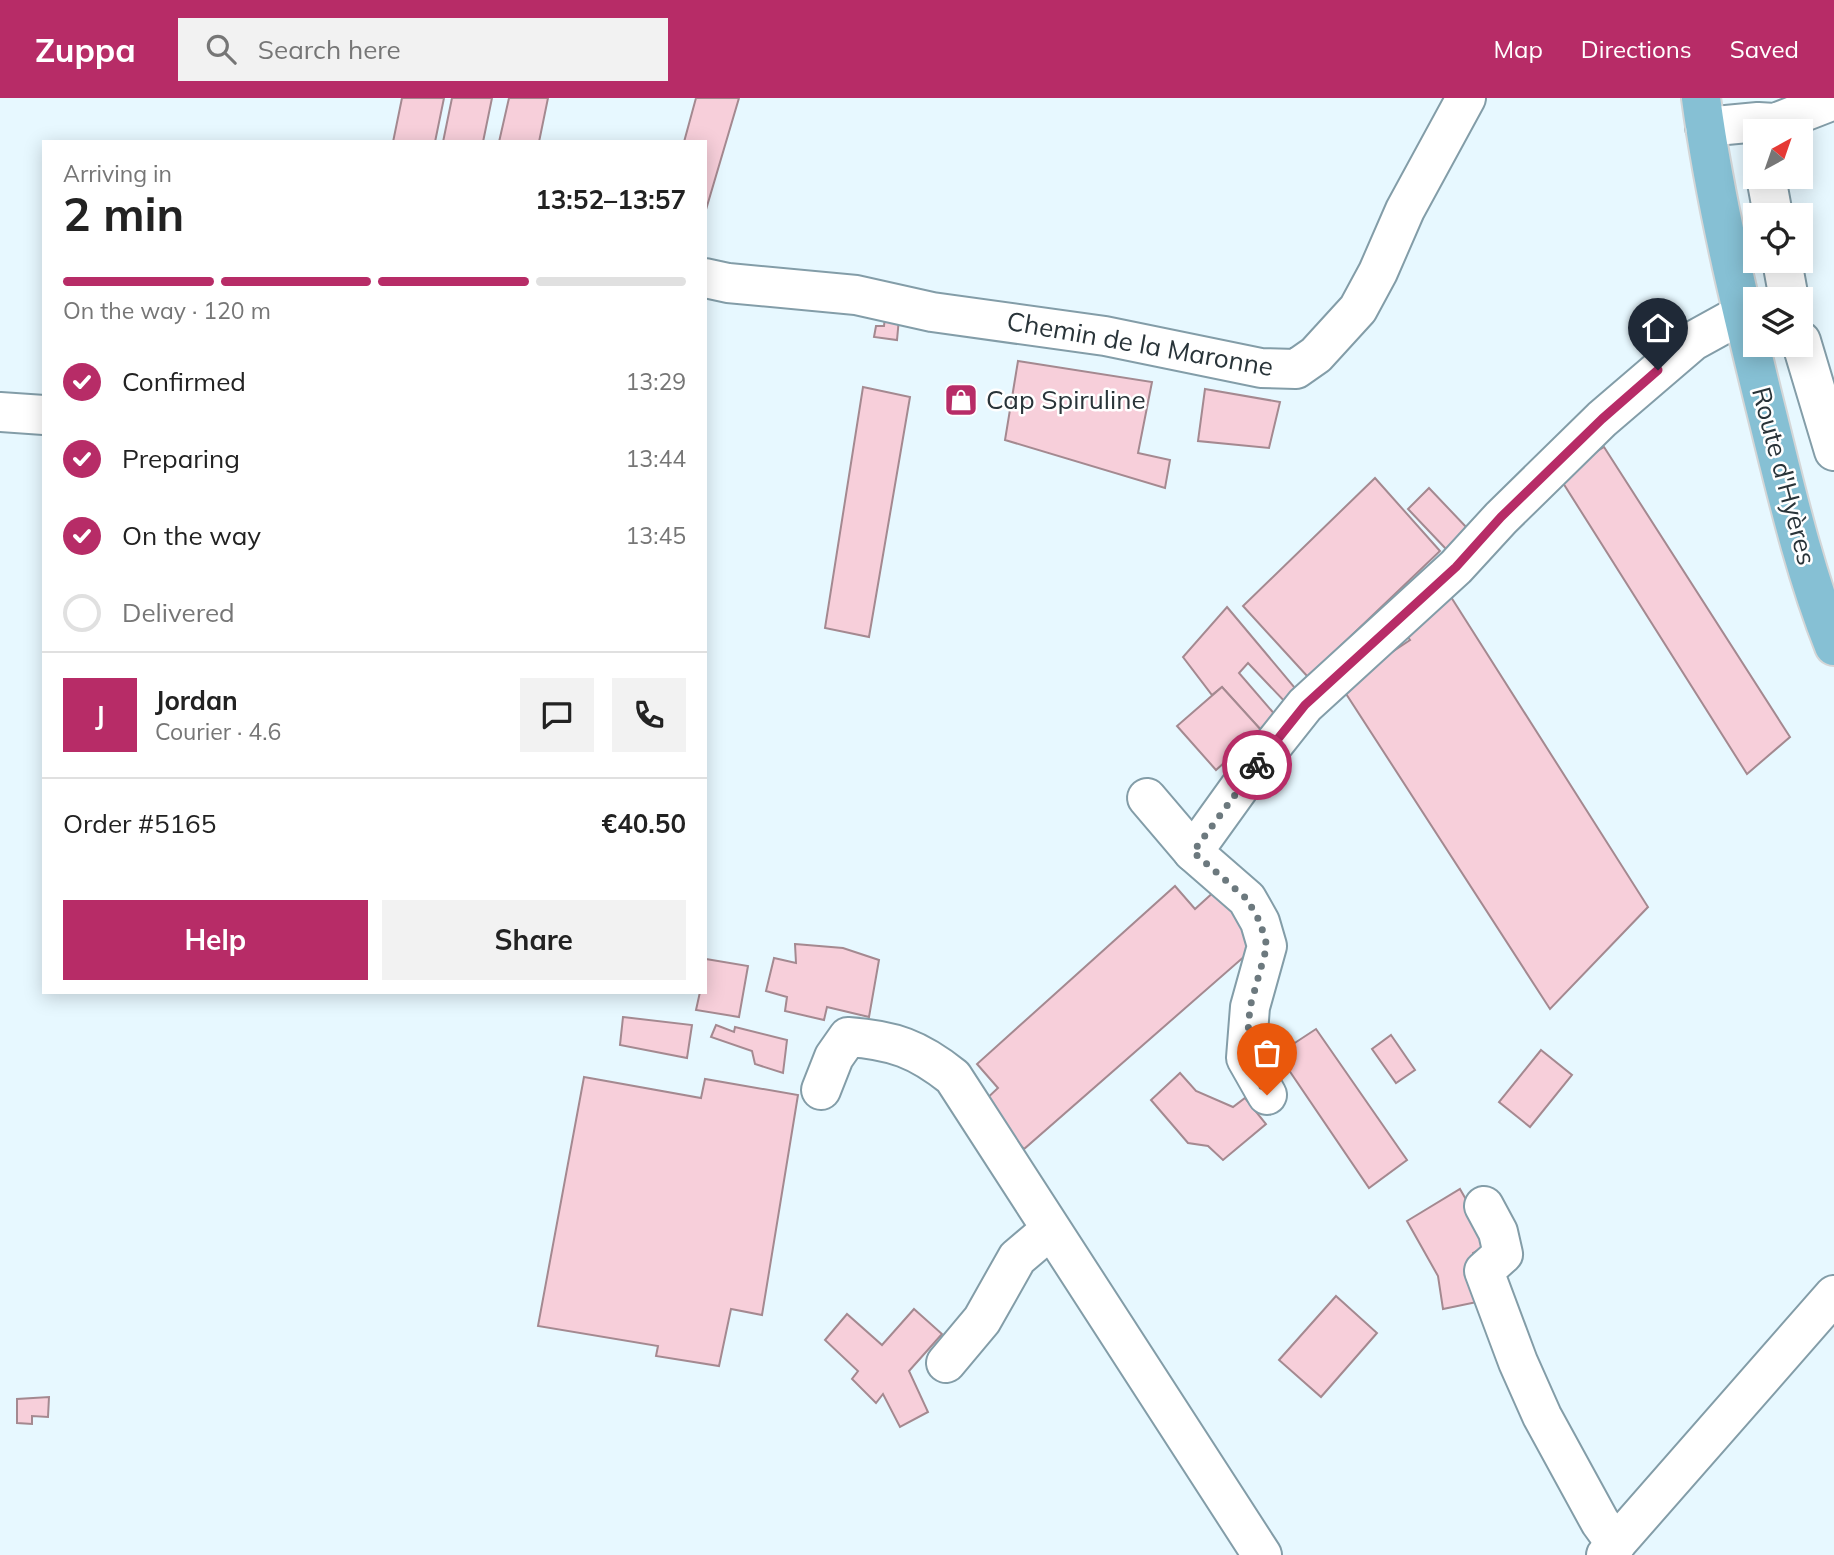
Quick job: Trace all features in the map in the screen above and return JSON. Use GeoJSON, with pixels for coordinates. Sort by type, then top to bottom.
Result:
{"type":"FeatureCollection","features":[{"type":"Feature","properties":{"kind":"main road","name":"Route d'Hyères"},"geometry":{"type":"LineString","coordinates":[[1703,112],[1742,314],[1795,527],[1834,646]]}},
{"type":"Feature","properties":{"kind":"street","name":"Chemin de la Maronne"},"geometry":{"type":"LineString","coordinates":[[707,279],[728,284],[856,295],[932,312],[1105,336],[1261,368],[1296,369],[1315,355],[1358,309],[1384,260],[1405,210],[1466,98]]}},
{"type":"Feature","properties":{"kind":"street"},"geometry":{"type":"LineString","coordinates":[[1703,112],[1758,117],[1775,123],[1834,100]]}},
{"type":"Feature","properties":{"kind":"street"},"geometry":{"type":"LineString","coordinates":[[1193,852],[1239,788],[1305,705],[1456,567],[1501,517],[1602,419],[1693,341],[1742,314]]}},
{"type":"Feature","properties":{"kind":"street","name":"Route d'Hyères"},"geometry":{"type":"LineString","coordinates":[[1806,357],[1834,451]]}},
{"type":"Feature","properties":{"kind":"street"},"geometry":{"type":"LineString","coordinates":[[0,412],[42,415]]}},
{"type":"Feature","properties":{"kind":"street"},"geometry":{"type":"LineString","coordinates":[[1147,798],[1193,852],[1247,899],[1260,922],[1267,946],[1250,1007],[1246,1058],[1267,1095]]}},
{"type":"Feature","properties":{"kind":"street"},"geometry":{"type":"LineString","coordinates":[[821,1090],[834,1058],[848,1037],[883,1040],[927,1057],[953,1077],[1262,1555]]}},
{"type":"Feature","properties":{"kind":"street"},"geometry":{"type":"LineString","coordinates":[[1484,1206],[1498,1233],[1503,1254],[1484,1271],[1517,1362],[1542,1416],[1600,1522],[1611,1549],[1834,1295]]}},
{"type":"Feature","properties":{"kind":"street"},"geometry":{"type":"LineString","coordinates":[[946,1363],[982,1320],[1017,1258],[1050,1230]]}},
{"type":"Feature","properties":{"kind":"building"},"geometry":{"type":"Polygon","coordinates":[[[402,98],[444,98],[435,140],[393,140],[402,98]]]}},
{"type":"Feature","properties":{"kind":"building"},"geometry":{"type":"Polygon","coordinates":[[[452,98],[492,98],[483,140],[443,140],[452,98]]]}},
{"type":"Feature","properties":{"kind":"building"},"geometry":{"type":"Polygon","coordinates":[[[509,98],[548,98],[539,140],[499,140],[509,98]]]}},
{"type":"Feature","properties":{"kind":"building"},"geometry":{"type":"Polygon","coordinates":[[[696,98],[739,98],[707,206],[707,140],[685,140],[696,98]]]}},
{"type":"Feature","properties":{"kind":"building"},"geometry":{"type":"Polygon","coordinates":[[[885,317],[899,318],[897,340],[874,337],[876,326],[884,326],[885,317]]]}},
{"type":"Feature","properties":{"kind":"building"},"geometry":{"type":"Polygon","coordinates":[[[1018,361],[1152,382],[1138,453],[1170,460],[1165,488],[1005,440],[1018,361]]]}},
{"type":"Feature","properties":{"kind":"building"},"geometry":{"type":"Polygon","coordinates":[[[863,387],[910,397],[869,637],[825,628],[863,387]]]}},
{"type":"Feature","properties":{"kind":"building"},"geometry":{"type":"Polygon","coordinates":[[[1205,389],[1280,402],[1269,448],[1198,441],[1205,389]]]}},
{"type":"Feature","properties":{"kind":"building"},"geometry":{"type":"Polygon","coordinates":[[[1604,447],[1790,737],[1747,774],[1558,475],[1604,447]]]}},
{"type":"Feature","properties":{"kind":"building"},"geometry":{"type":"Polygon","coordinates":[[[1375,478],[1440,551],[1308,677],[1243,606],[1375,478]]]}},
{"type":"Feature","properties":{"kind":"building"},"geometry":{"type":"Polygon","coordinates":[[[1429,488],[1468,529],[1446,549],[1408,509],[1429,488]]]}},
{"type":"Feature","properties":{"kind":"building"},"geometry":{"type":"Polygon","coordinates":[[[1451,597],[1648,907],[1550,1009],[1341,686],[1410,640],[1400,627],[1451,597]]]}},
{"type":"Feature","properties":{"kind":"building"},"geometry":{"type":"Polygon","coordinates":[[[1227,607],[1300,694],[1287,704],[1248,663],[1239,673],[1277,717],[1261,730],[1222,687],[1212,695],[1183,657],[1227,607]]]}},
{"type":"Feature","properties":{"kind":"building"},"geometry":{"type":"Polygon","coordinates":[[[1222,687],[1261,730],[1216,770],[1177,726],[1222,687]]]}},
{"type":"Feature","properties":{"kind":"building"},"geometry":{"type":"Polygon","coordinates":[[[1175,886],[1195,909],[1216,890],[1262,941],[1024,1149],[982,1103],[998,1088],[977,1064],[1175,886]]]}},
{"type":"Feature","properties":{"kind":"building"},"geometry":{"type":"Polygon","coordinates":[[[795,944],[843,948],[879,960],[869,1017],[827,1007],[824,1020],[785,1011],[787,997],[766,991],[774,958],[796,963],[795,944]]]}},
{"type":"Feature","properties":{"kind":"building"},"geometry":{"type":"Polygon","coordinates":[[[707,959],[748,966],[739,1017],[696,1010],[700,994],[707,994],[707,959]]]}},
{"type":"Feature","properties":{"kind":"building"},"geometry":{"type":"Polygon","coordinates":[[[623,1017],[692,1025],[687,1058],[620,1045],[623,1017]]]}},
{"type":"Feature","properties":{"kind":"building"},"geometry":{"type":"Polygon","coordinates":[[[716,1025],[734,1032],[735,1027],[787,1040],[783,1073],[755,1064],[752,1051],[711,1037],[716,1025]]]}},
{"type":"Feature","properties":{"kind":"building"},"geometry":{"type":"Polygon","coordinates":[[[1316,1029],[1407,1160],[1369,1188],[1278,1054],[1316,1029]]]}},
{"type":"Feature","properties":{"kind":"building"},"geometry":{"type":"Polygon","coordinates":[[[1391,1035],[1415,1070],[1396,1083],[1372,1049],[1391,1035]]]}},
{"type":"Feature","properties":{"kind":"building"},"geometry":{"type":"Polygon","coordinates":[[[1541,1050],[1572,1075],[1530,1127],[1499,1102],[1541,1050]]]}},
{"type":"Feature","properties":{"kind":"building"},"geometry":{"type":"Polygon","coordinates":[[[1180,1073],[1196,1091],[1233,1107],[1245,1098],[1266,1124],[1223,1160],[1208,1146],[1188,1143],[1151,1100],[1180,1073]]]}},
{"type":"Feature","properties":{"kind":"building"},"geometry":{"type":"Polygon","coordinates":[[[584,1077],[701,1098],[705,1079],[798,1095],[762,1315],[731,1309],[719,1366],[656,1356],[658,1346],[538,1326],[584,1077]]]}},
{"type":"Feature","properties":{"kind":"building"},"geometry":{"type":"Polygon","coordinates":[[[1460,1189],[1491,1243],[1473,1253],[1477,1302],[1443,1309],[1438,1276],[1407,1221],[1460,1189]]]}},
{"type":"Feature","properties":{"kind":"building"},"geometry":{"type":"Polygon","coordinates":[[[1336,1296],[1377,1333],[1321,1397],[1279,1360],[1336,1296]]]}},
{"type":"Feature","properties":{"kind":"building"},"geometry":{"type":"Polygon","coordinates":[[[914,1309],[942,1334],[909,1371],[928,1412],[900,1427],[883,1394],[876,1403],[852,1379],[858,1371],[825,1340],[847,1314],[882,1345],[914,1309]]]}},
{"type":"Feature","properties":{"kind":"building"},"geometry":{"type":"Polygon","coordinates":[[[49,1397],[48,1417],[32,1416],[32,1424],[17,1423],[17,1399],[49,1397]]]}},
{"type":"Feature","properties":{"kind":"way so far"},"geometry":{"type":"LineString","coordinates":[[1257,765],[1193,852],[1247,899],[1260,922],[1267,946],[1250,1007],[1246,1058],[1267,1095]]}},
{"type":"Feature","properties":{"kind":"place","name":"Cap Spiruline"},"geometry":{"type":"Point","coordinates":[961,400]}},
{"type":"Feature","properties":{"kind":"route"},"geometry":{"type":"LineString","coordinates":[[1257,765],[1305,705],[1456,567],[1501,517],[1552,471],[1602,419],[1658,370]]}}]}
